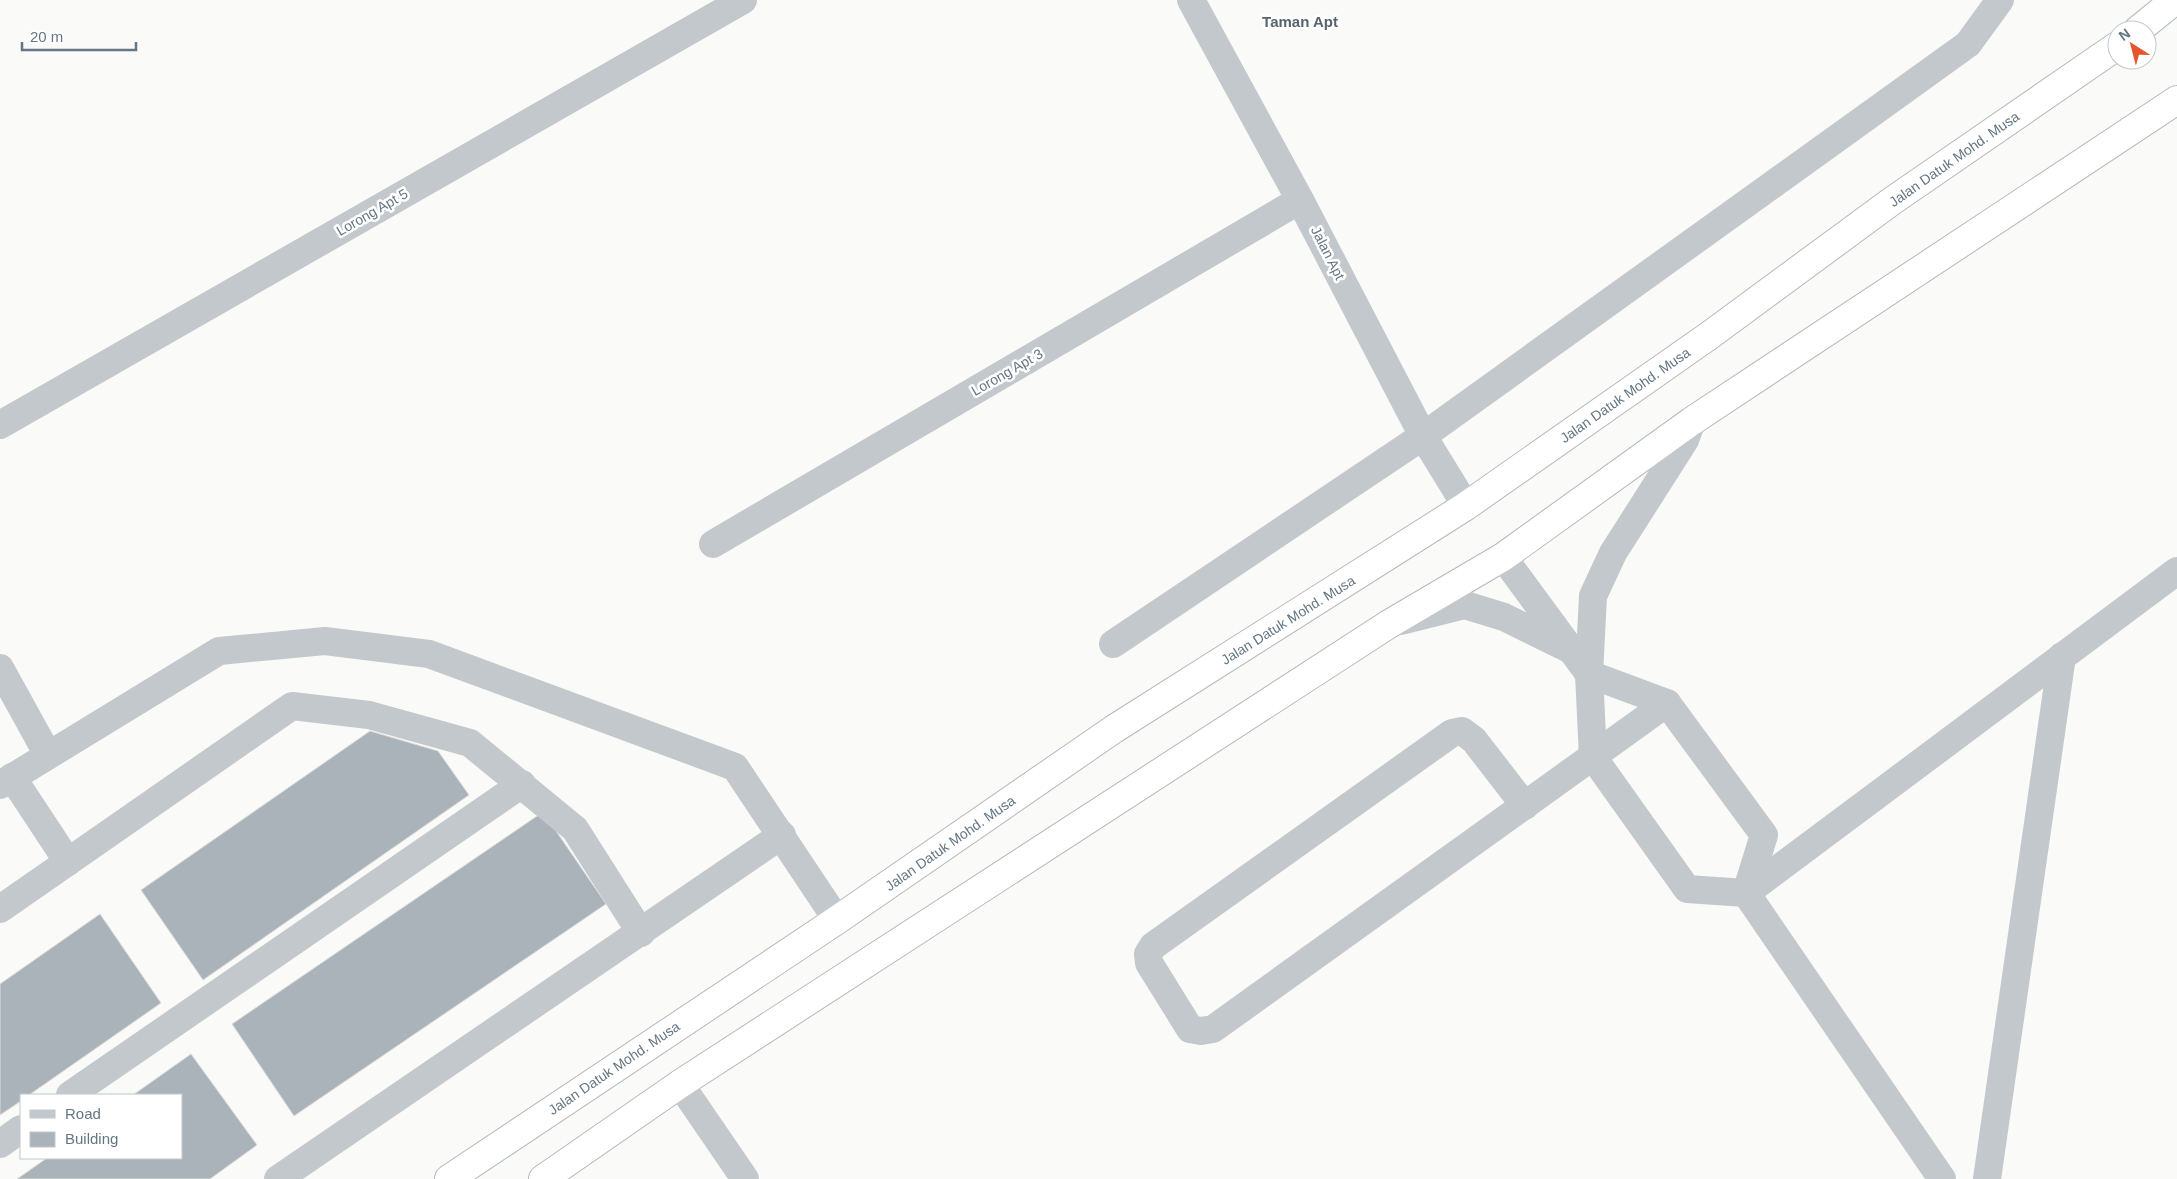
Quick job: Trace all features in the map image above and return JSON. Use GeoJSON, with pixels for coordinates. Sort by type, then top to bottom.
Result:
{"type":"FeatureCollection","features":[{"type":"Feature","properties":{"kind":"highway"},"geometry":{"type":"LineString","coordinates":[[2150,20],[2175,0]]}},
{"type":"Feature","properties":{"kind":"highway","name":"Jalan Datuk Mohd. Musa"},"geometry":{"type":"LineString","coordinates":[[449,1179],[837,920],[1114,729],[1466,506],[1710,335],[1892,202],[2107,53]]}},
{"type":"Feature","properties":{"kind":"highway"},"geometry":{"type":"LineString","coordinates":[[543,1179],[680,1084],[1390,624],[1503,557],[1692,421],[2177,100]]}},
{"type":"Feature","properties":{"kind":"street","name":"Lorong Apt 5"},"geometry":{"type":"LineString","coordinates":[[0,425],[743,0]]}},
{"type":"Feature","properties":{"kind":"street"},"geometry":{"type":"LineString","coordinates":[[1113,644],[1423,436],[1968,44],[2000,0]]}},
{"type":"Feature","properties":{"kind":"street","name":"Jalan Apt"},"geometry":{"type":"LineString","coordinates":[[1194,1],[1423,436],[1466,506]]}},
{"type":"Feature","properties":{"kind":"street","name":"Lorong Apt 3"},"geometry":{"type":"LineString","coordinates":[[713,544],[1300,200]]}},
{"type":"Feature","properties":{"kind":"street"},"geometry":{"type":"LineString","coordinates":[[1692,421],[1685,440],[1613,553],[1593,596],[1589,674],[1593,757],[1687,889],[1746,893],[2177,571]]}},
{"type":"Feature","properties":{"kind":"street"},"geometry":{"type":"LineString","coordinates":[[1503,557],[1589,674],[1667,703],[1731,787],[1764,835],[1746,893]]}},
{"type":"Feature","properties":{"kind":"street"},"geometry":{"type":"LineString","coordinates":[[1390,624],[1465,605],[1504,617],[1572,651]]}},
{"type":"Feature","properties":{"kind":"street"},"geometry":{"type":"LineString","coordinates":[[68,862],[6,781],[219,651],[325,641],[429,654],[735,767],[837,920]]}},
{"type":"Feature","properties":{"kind":"street"},"geometry":{"type":"LineString","coordinates":[[1987,1179],[2062,656]]}},
{"type":"Feature","properties":{"kind":"street"},"geometry":{"type":"LineString","coordinates":[[0,668],[48,755]]}},
{"type":"Feature","properties":{"kind":"street"},"geometry":{"type":"LineString","coordinates":[[1525,806],[1474,740],[1462,730],[1452,732],[1153,946],[1148,954],[1149,963],[1190,1029],[1201,1031],[1213,1029],[1525,806],[1667,703]]}},
{"type":"Feature","properties":{"kind":"street"},"geometry":{"type":"LineString","coordinates":[[0,909],[292,706],[370,715],[470,743],[576,829],[641,933]]}},
{"type":"Feature","properties":{"kind":"street"},"geometry":{"type":"LineString","coordinates":[[71,1094],[522,784]]}},
{"type":"Feature","properties":{"kind":"street"},"geometry":{"type":"LineString","coordinates":[[278,1179],[782,835]]}},
{"type":"Feature","properties":{"kind":"street"},"geometry":{"type":"LineString","coordinates":[[1746,893],[1942,1179]]}},
{"type":"Feature","properties":{"kind":"street"},"geometry":{"type":"LineString","coordinates":[[680,1084],[743,1178]]}},
{"type":"Feature","properties":{"kind":"street"},"geometry":{"type":"LineString","coordinates":[[0,1144],[20,1130]]}},
{"type":"Feature","properties":{"kind":"building"},"geometry":{"type":"Polygon","coordinates":[[[370,731],[438,751],[469,795],[203,980],[141,890],[370,731]]]}},
{"type":"Feature","properties":{"kind":"building"},"geometry":{"type":"Polygon","coordinates":[[[543,812],[606,904],[294,1116],[232,1024],[543,812]]]}},
{"type":"Feature","properties":{"kind":"building"},"geometry":{"type":"Polygon","coordinates":[[[100,914],[161,1003],[30,1094],[20,1094],[20,1102],[0,1115],[0,984],[100,914]]]}},
{"type":"Feature","properties":{"kind":"building"},"geometry":{"type":"Polygon","coordinates":[[[191,1054],[257,1145],[210,1179],[17,1179],[46,1159],[182,1159],[182,1094],[134,1094],[191,1054]]]}},
{"type":"Feature","properties":{"kind":"district","name":"Taman Apt"},"geometry":{"type":"Point","coordinates":[1300,21]}}]}
